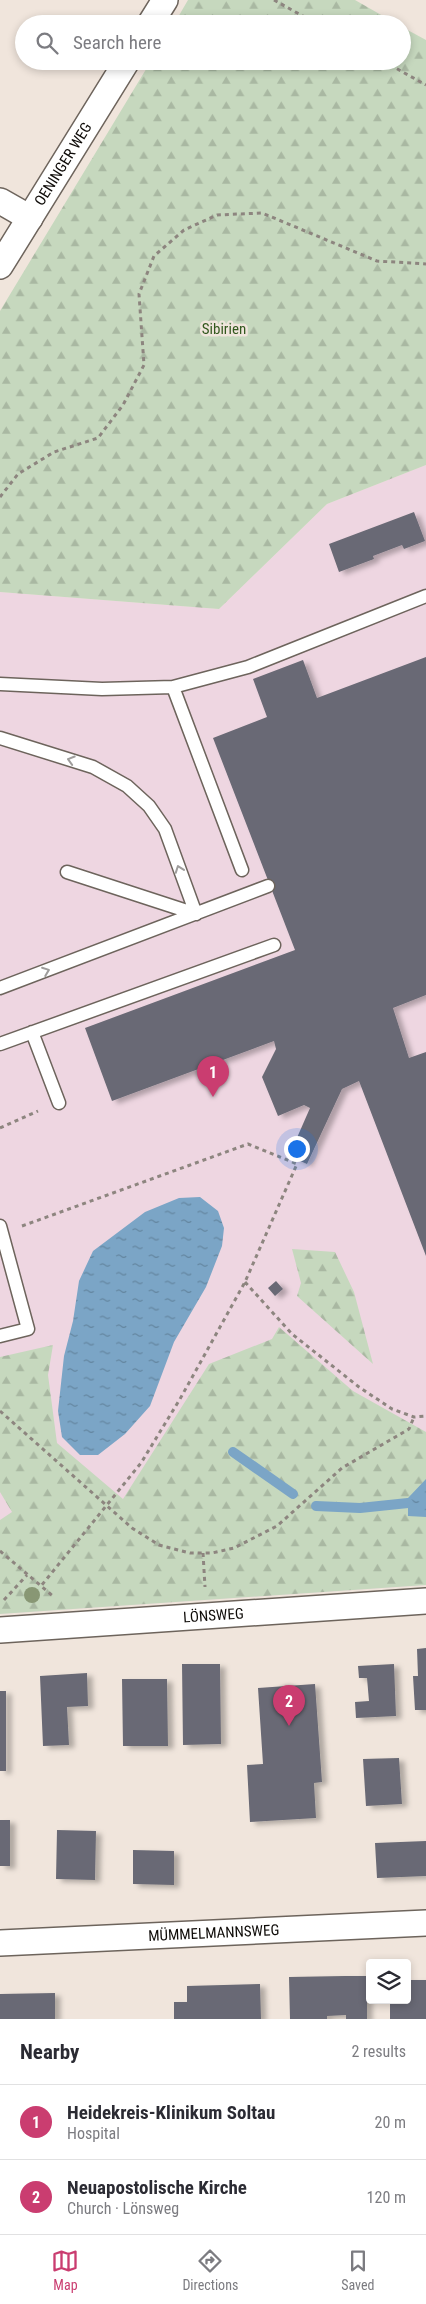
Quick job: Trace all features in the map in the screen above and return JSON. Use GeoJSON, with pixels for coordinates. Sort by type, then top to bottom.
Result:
{"type":"FeatureCollection","features":[{"type":"Feature","properties":{"kind":"street"},"geometry":{"type":"LineString","coordinates":[[156,15],[165,0]]}},
{"type":"Feature","properties":{"kind":"street","name":"OENINGER WEG"},"geometry":{"type":"LineString","coordinates":[[0,266],[121,70]]}},
{"type":"Feature","properties":{"kind":"street"},"geometry":{"type":"LineString","coordinates":[[0,201],[30,218]]}},
{"type":"Feature","properties":{"kind":"street","name":"LÖNSWEG"},"geometry":{"type":"LineString","coordinates":[[0,1630],[426,1602]]}},
{"type":"Feature","properties":{"kind":"street","name":"MÜMMELMANNSWEG"},"geometry":{"type":"LineString","coordinates":[[0,1943],[426,1923]]}},
{"type":"Feature","properties":{"kind":"lane"},"geometry":{"type":"LineString","coordinates":[[0,684],[102,689],[173,687],[248,667],[426,596]]}},
{"type":"Feature","properties":{"kind":"lane"},"geometry":{"type":"LineString","coordinates":[[173,687],[242,870]]}},
{"type":"Feature","properties":{"kind":"lane"},"geometry":{"type":"LineString","coordinates":[[0,738],[93,767],[127,786],[149,806],[165,829],[196,914]]}},
{"type":"Feature","properties":{"kind":"lane"},"geometry":{"type":"LineString","coordinates":[[67,872],[196,914]]}},
{"type":"Feature","properties":{"kind":"lane"},"geometry":{"type":"LineString","coordinates":[[0,988],[268,886]]}},
{"type":"Feature","properties":{"kind":"lane"},"geometry":{"type":"LineString","coordinates":[[0,1044],[274,944]]}},
{"type":"Feature","properties":{"kind":"lane"},"geometry":{"type":"LineString","coordinates":[[32,1032],[59,1103]]}},
{"type":"Feature","properties":{"kind":"lane"},"geometry":{"type":"LineString","coordinates":[[0,1336],[28,1329],[1,1229]]}},
{"type":"Feature","properties":{"kind":"path"},"geometry":{"type":"LineString","coordinates":[[274,0],[300,15]]}},
{"type":"Feature","properties":{"kind":"path"},"geometry":{"type":"LineString","coordinates":[[398,70],[426,86]]}},
{"type":"Feature","properties":{"kind":"path"},"geometry":{"type":"LineString","coordinates":[[0,497],[18,474],[54,452],[98,438],[123,405],[144,365],[140,294],[154,256],[184,230],[216,215],[262,213],[377,261],[426,264]]}},
{"type":"Feature","properties":{"kind":"path"},"geometry":{"type":"LineString","coordinates":[[0,1128],[59,1103]]}},
{"type":"Feature","properties":{"kind":"path"},"geometry":{"type":"LineString","coordinates":[[1,1229],[248,1144],[297,1164],[245,1282],[180,1400],[141,1463],[108,1506],[41,1586]]}},
{"type":"Feature","properties":{"kind":"path"},"geometry":{"type":"LineString","coordinates":[[245,1282],[300,1340],[359,1387],[392,1409],[414,1418],[426,1416]]}},
{"type":"Feature","properties":{"kind":"path"},"geometry":{"type":"LineString","coordinates":[[0,1411],[132,1528],[158,1545],[202,1553],[212,1553],[234,1548],[277,1526],[342,1468],[409,1428],[414,1418]]}},
{"type":"Feature","properties":{"kind":"path"},"geometry":{"type":"LineString","coordinates":[[0,1551],[27,1575],[0,1604]]}},
{"type":"Feature","properties":{"kind":"shaded area"},"geometry":{"type":"Polygon","coordinates":[[[426,465],[426,1585],[0,1614],[0,592],[219,609],[327,504],[426,465]]]}},
{"type":"Feature","properties":{"kind":"green space"},"geometry":{"type":"Polygon","coordinates":[[[188,0],[355,0],[381,15],[179,15],[188,0]]]}},
{"type":"Feature","properties":{"kind":"green space","name":"Sibirien"},"geometry":{"type":"Polygon","coordinates":[[[411,32],[426,40],[426,465],[327,504],[219,609],[0,592],[0,311],[146,70],[411,70],[411,32]]]}},
{"type":"Feature","properties":{"kind":"green space"},"geometry":{"type":"Polygon","coordinates":[[[292,1249],[335,1252],[354,1292],[373,1364],[297,1296],[301,1283],[292,1249]]]}},
{"type":"Feature","properties":{"kind":"green space"},"geometry":{"type":"Polygon","coordinates":[[[279,1327],[353,1391],[426,1432],[426,1585],[0,1614],[0,1520],[12,1512],[0,1492],[0,1357],[53,1345],[48,1375],[57,1443],[123,1499],[209,1364],[272,1339],[279,1327]]]}},
{"type":"Feature","properties":{"kind":"water"},"geometry":{"type":"Polygon","coordinates":[[[200,1197],[218,1211],[224,1228],[222,1246],[206,1287],[174,1342],[150,1406],[125,1434],[98,1455],[80,1455],[62,1437],[58,1411],[64,1356],[73,1321],[79,1281],[93,1251],[145,1212],[179,1198],[200,1197]]]}},
{"type":"Feature","properties":{"kind":"water"},"geometry":{"type":"Polygon","coordinates":[[[426,1479],[426,1517],[408,1516],[408,1498],[426,1479]]]}},
{"type":"Feature","properties":{"kind":"building"},"geometry":{"type":"Polygon","coordinates":[[[414,512],[425,541],[404,549],[402,545],[373,556],[374,559],[339,572],[329,544],[414,512]]]}},
{"type":"Feature","properties":{"kind":"building"},"geometry":{"type":"Polygon","coordinates":[[[426,657],[426,995],[393,1008],[409,1058],[426,1052],[426,1256],[359,1081],[342,1089],[307,1164],[289,1156],[310,1108],[304,1105],[278,1116],[262,1077],[276,1049],[274,1041],[112,1101],[85,1028],[295,950],[213,738],[267,717],[253,679],[303,660],[317,698],[426,657]]]}},
{"type":"Feature","properties":{"kind":"building"},"geometry":{"type":"Polygon","coordinates":[[[276,1281],[283,1289],[275,1296],[268,1288],[276,1281]]]}},
{"type":"Feature","properties":{"kind":"building"},"geometry":{"type":"Polygon","coordinates":[[[426,1648],[426,1710],[415,1710],[413,1676],[418,1676],[417,1649],[426,1648]]]}},
{"type":"Feature","properties":{"kind":"building"},"geometry":{"type":"Polygon","coordinates":[[[182,1664],[220,1664],[221,1744],[183,1745],[182,1664]]]}},
{"type":"Feature","properties":{"kind":"building"},"geometry":{"type":"Polygon","coordinates":[[[394,1664],[396,1716],[356,1718],[355,1702],[369,1701],[367,1678],[359,1678],[358,1666],[394,1664]]]}},
{"type":"Feature","properties":{"kind":"building"},"geometry":{"type":"Polygon","coordinates":[[[87,1673],[88,1706],[67,1707],[69,1745],[43,1746],[40,1676],[87,1673]]]}},
{"type":"Feature","properties":{"kind":"building"},"geometry":{"type":"Polygon","coordinates":[[[122,1679],[167,1679],[168,1746],[123,1746],[122,1679]]]}},
{"type":"Feature","properties":{"kind":"building"},"geometry":{"type":"Polygon","coordinates":[[[315,1684],[322,1782],[314,1783],[316,1818],[250,1822],[247,1765],[263,1764],[258,1688],[315,1684]]]}},
{"type":"Feature","properties":{"kind":"building"},"geometry":{"type":"Polygon","coordinates":[[[0,1691],[6,1691],[6,1771],[0,1771],[0,1691]]]}},
{"type":"Feature","properties":{"kind":"building"},"geometry":{"type":"Polygon","coordinates":[[[399,1758],[402,1804],[366,1806],[363,1759],[399,1758]]]}},
{"type":"Feature","properties":{"kind":"building"},"geometry":{"type":"Polygon","coordinates":[[[0,1820],[10,1820],[10,1866],[0,1866],[0,1820]]]}},
{"type":"Feature","properties":{"kind":"building"},"geometry":{"type":"Polygon","coordinates":[[[57,1830],[96,1831],[95,1880],[56,1879],[57,1830]]]}},
{"type":"Feature","properties":{"kind":"building"},"geometry":{"type":"Polygon","coordinates":[[[426,1841],[426,1876],[377,1878],[375,1843],[426,1841]]]}},
{"type":"Feature","properties":{"kind":"building"},"geometry":{"type":"Polygon","coordinates":[[[133,1850],[174,1851],[174,1885],[133,1884],[133,1850]]]}},
{"type":"Feature","properties":{"kind":"building"},"geometry":{"type":"Polygon","coordinates":[[[366,1976],[367,2019],[346,2019],[346,2015],[327,2016],[327,2019],[290,2019],[289,1977],[366,1976]]]}},
{"type":"Feature","properties":{"kind":"building"},"geometry":{"type":"Polygon","coordinates":[[[411,1980],[426,1980],[426,2019],[390,2019],[390,2004],[411,2004],[411,1980]]]}},
{"type":"Feature","properties":{"kind":"building"},"geometry":{"type":"Polygon","coordinates":[[[260,1984],[261,2019],[174,2019],[174,2002],[187,2002],[187,1986],[260,1984]]]}},
{"type":"Feature","properties":{"kind":"building"},"geometry":{"type":"Polygon","coordinates":[[[55,1993],[55,2019],[0,2019],[0,1994],[55,1993]]]}},
{"type":"Feature","properties":{"kind":"waterway"},"geometry":{"type":"LineString","coordinates":[[233,1452],[293,1494]]}},
{"type":"Feature","properties":{"kind":"waterway"},"geometry":{"type":"LineString","coordinates":[[316,1506],[360,1508],[408,1503]]}},
{"type":"Feature","properties":{"kind":"place","name":"Heidekreis-Klinikum Soltau"},"geometry":{"type":"Point","coordinates":[213,1097]}},
{"type":"Feature","properties":{"kind":"place","name":"Neuapostolische Kirche"},"geometry":{"type":"Point","coordinates":[289,1726]}}]}
